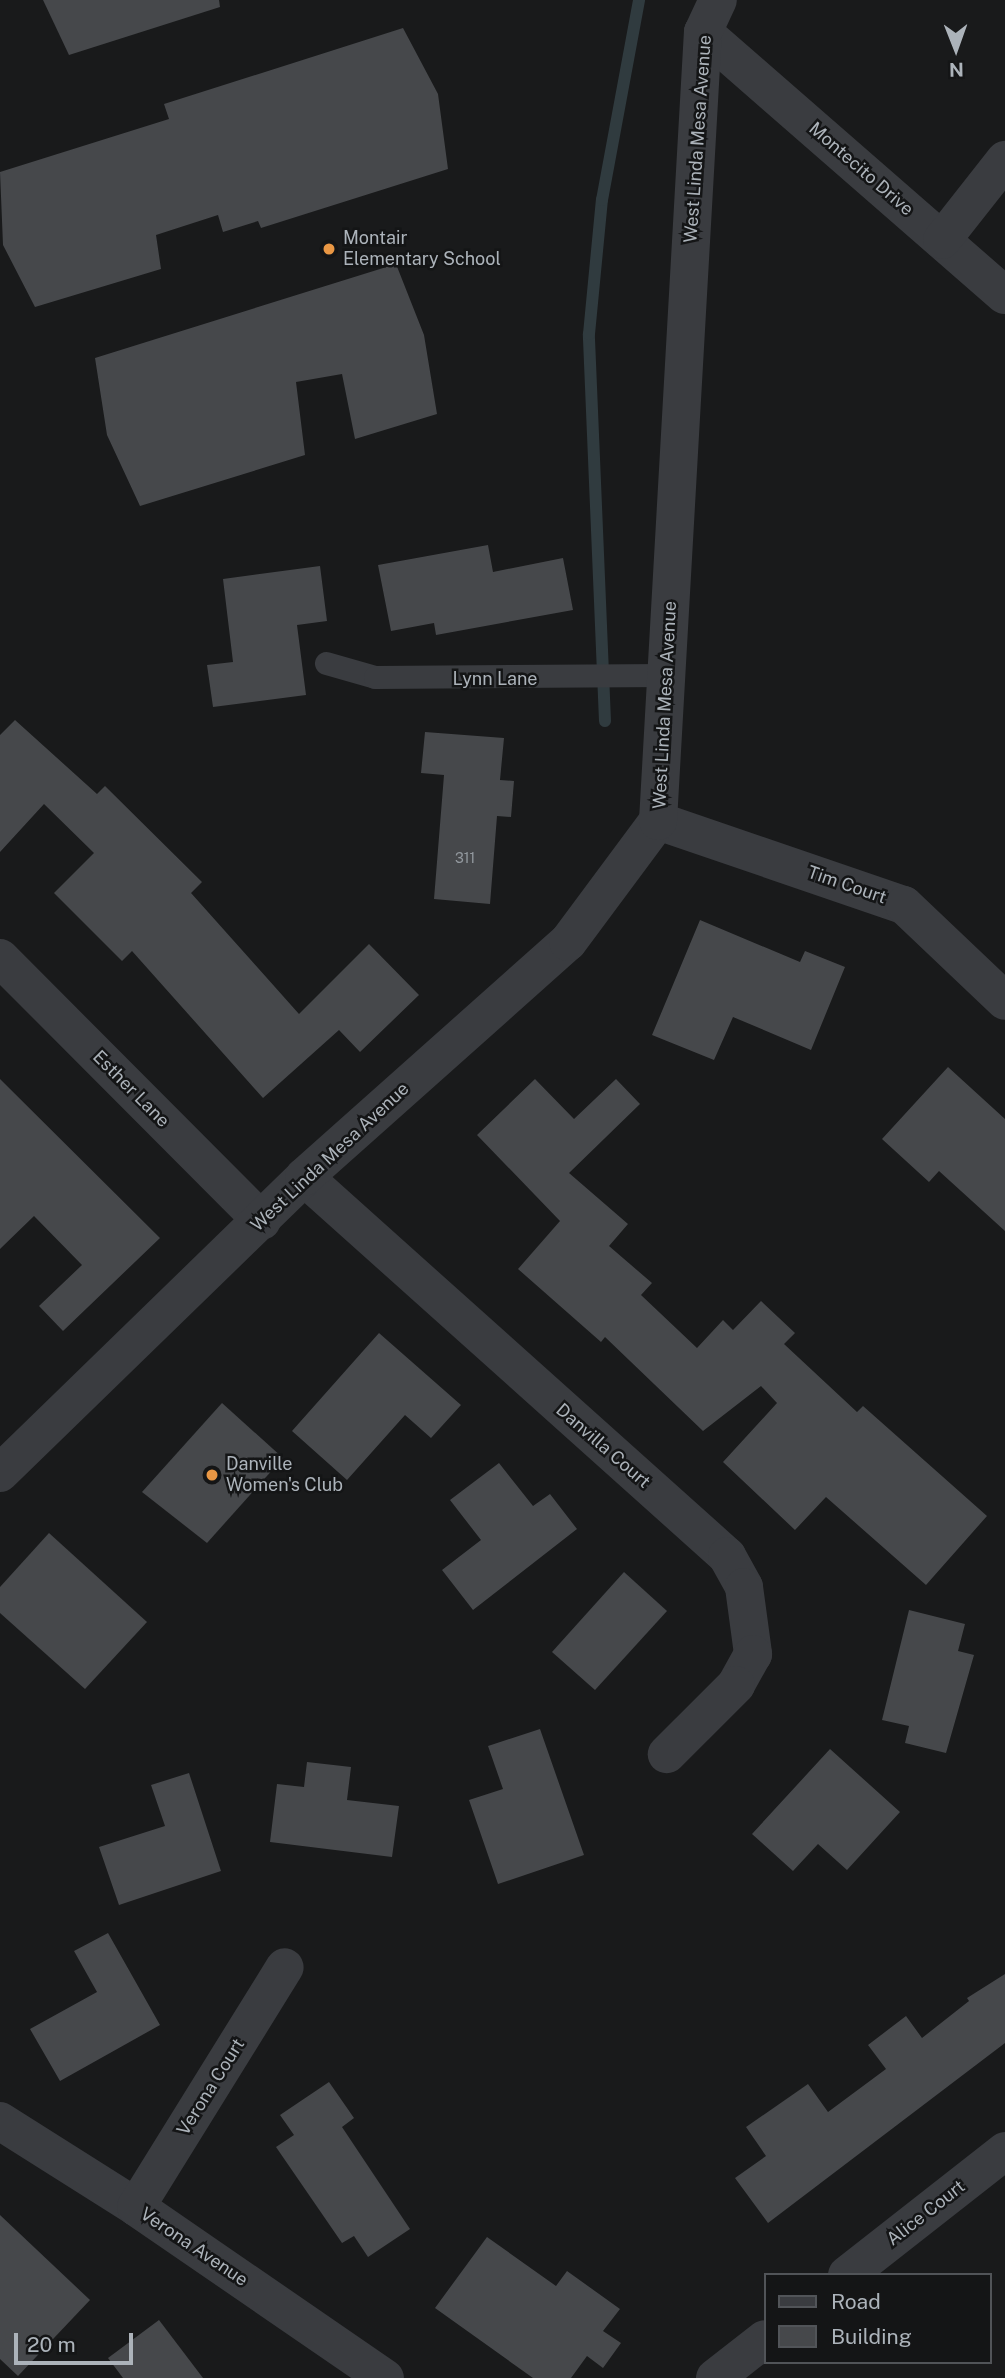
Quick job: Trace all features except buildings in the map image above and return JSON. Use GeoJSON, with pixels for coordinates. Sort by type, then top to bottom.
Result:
{"type":"FeatureCollection","features":[{"type":"Feature","properties":{"kind":"street","name":"Montecito Drive"},"geometry":{"type":"LineString","coordinates":[[710,16],[942,240],[1005,295]]}},
{"type":"Feature","properties":{"kind":"street","name":"West Linda Mesa Avenue"},"geometry":{"type":"LineString","coordinates":[[0,1473],[262,1221],[304,1177],[568,942],[658,821],[649,676],[710,16]]}},
{"type":"Feature","properties":{"kind":"street"},"geometry":{"type":"LineString","coordinates":[[942,240],[1005,160]]}},
{"type":"Feature","properties":{"kind":"street","name":"Tim Court"},"geometry":{"type":"LineString","coordinates":[[658,821],[904,905],[1005,1001]]}},
{"type":"Feature","properties":{"kind":"street","name":"Esther Lane"},"geometry":{"type":"LineString","coordinates":[[0,958],[262,1221]]}},
{"type":"Feature","properties":{"kind":"street","name":"Danvilla Court"},"geometry":{"type":"LineString","coordinates":[[304,1177],[727,1556],[744,1587],[754,1654],[736,1685],[667,1754]]}},
{"type":"Feature","properties":{"kind":"street","name":"Verona Court"},"geometry":{"type":"LineString","coordinates":[[136,2207],[285,1968]]}},
{"type":"Feature","properties":{"kind":"street","name":"Verona Avenue"},"geometry":{"type":"LineString","coordinates":[[0,2121],[136,2207],[385,2378]]}},
{"type":"Feature","properties":{"kind":"street","name":"Alice Court"},"geometry":{"type":"LineString","coordinates":[[850,2273],[1005,2151]]}},
{"type":"Feature","properties":{"kind":"street"},"geometry":{"type":"LineString","coordinates":[[715,2378],[764,2340]]}},
{"type":"Feature","properties":{"kind":"lane","name":"Lynn Lane"},"geometry":{"type":"LineString","coordinates":[[326,663],[375,677],[649,676]]}},
{"type":"Feature","properties":{"kind":"waterway"},"geometry":{"type":"LineString","coordinates":[[605,721],[589,334],[602,200],[639,0]]}},
{"type":"Feature","properties":{"kind":"place","name":"Montair Elementary School"},"geometry":{"type":"Point","coordinates":[329,249]}},
{"type":"Feature","properties":{"kind":"place","name":"Danville Women's Club"},"geometry":{"type":"Point","coordinates":[212,1475]}}]}
